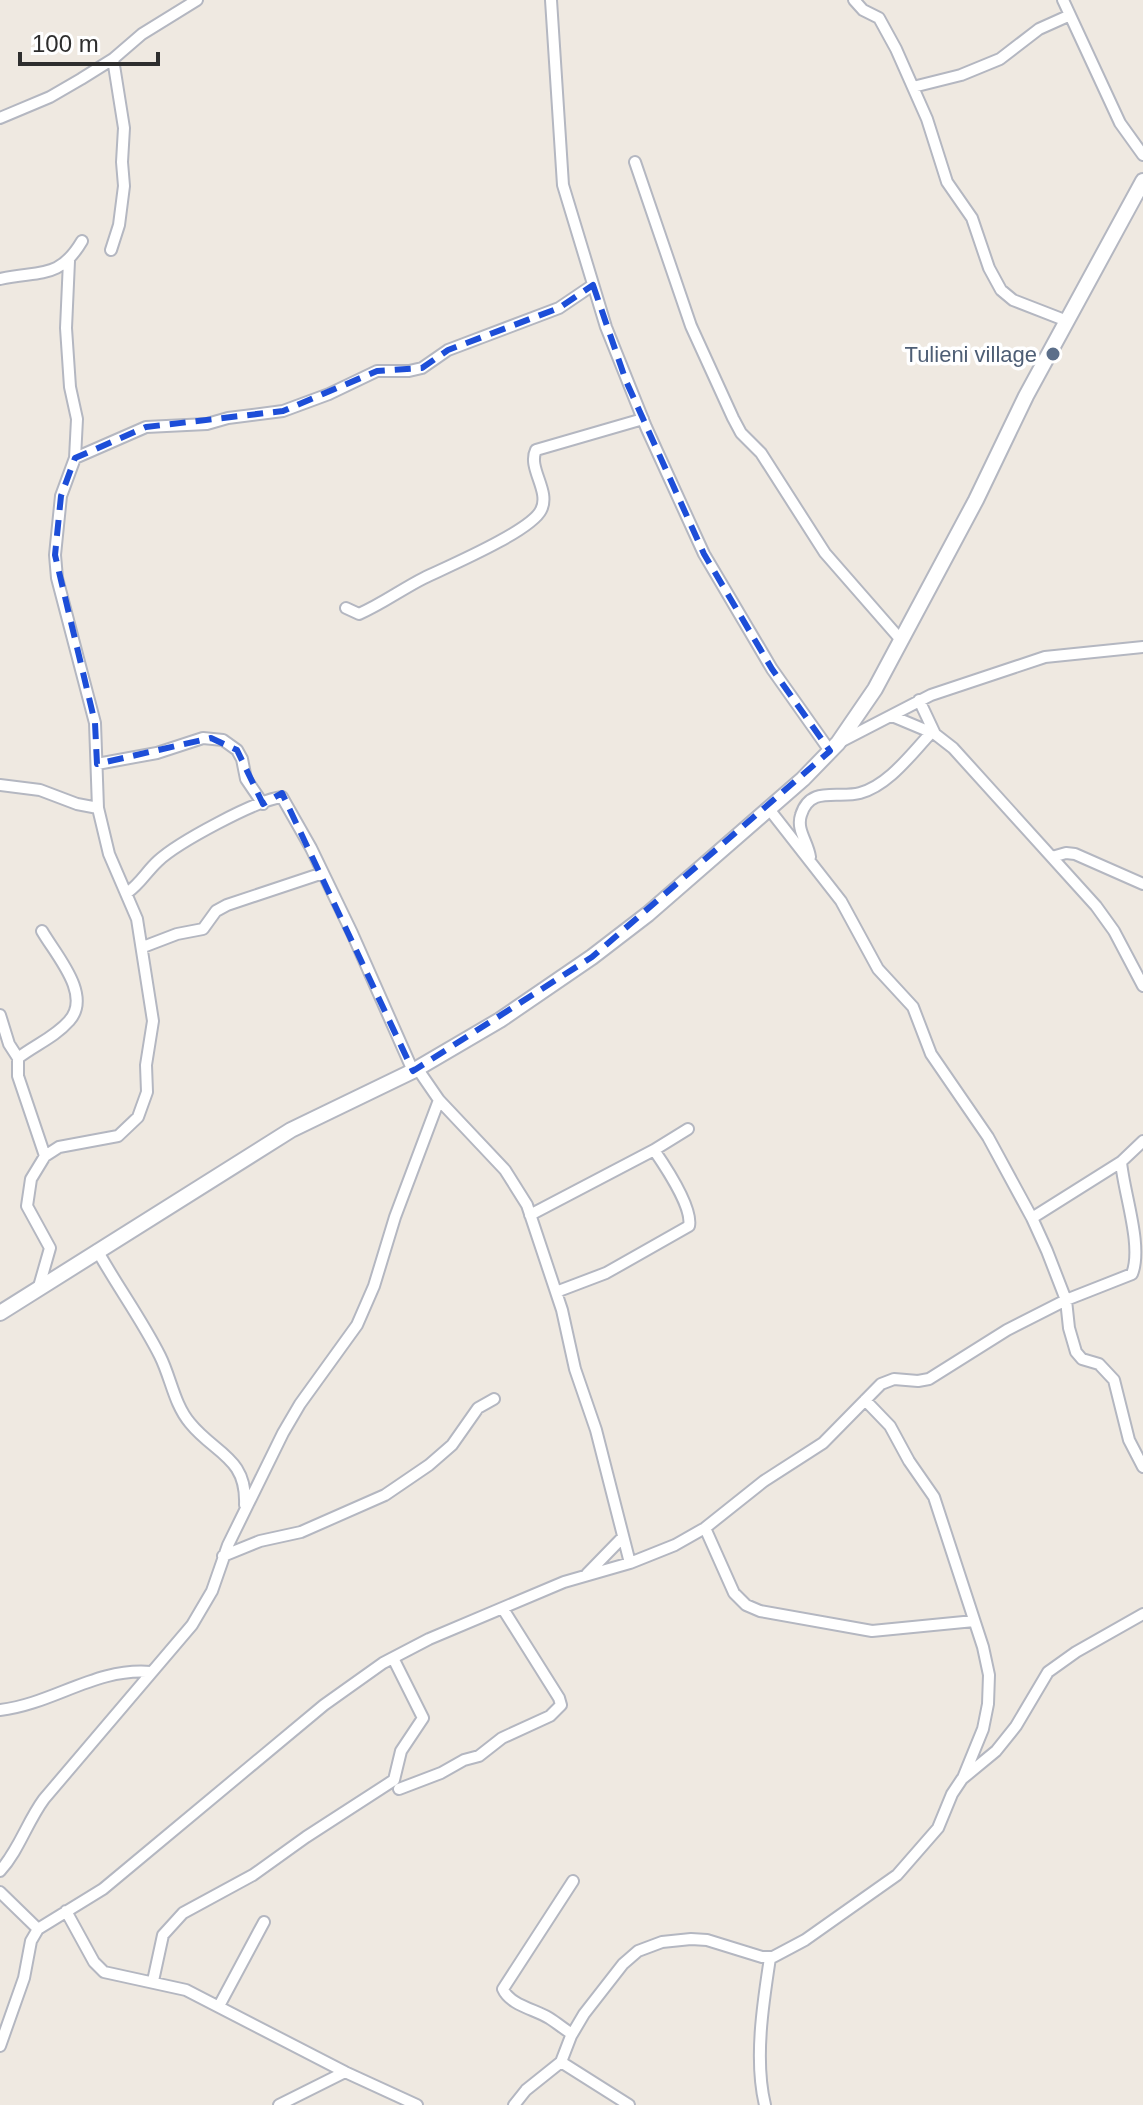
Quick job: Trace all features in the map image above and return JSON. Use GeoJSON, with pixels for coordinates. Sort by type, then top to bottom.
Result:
{"type":"FeatureCollection","features":[{"type":"Feature","properties":{"kind":"street"},"geometry":{"type":"LineString","coordinates":[[0,118],[50,97],[113,59],[142,34],[197,0]]}},
{"type":"Feature","properties":{"kind":"street"},"geometry":{"type":"LineString","coordinates":[[551,0],[563,185],[606,327],[643,419],[704,554],[772,669],[834,747]]}},
{"type":"Feature","properties":{"kind":"street"},"geometry":{"type":"LineString","coordinates":[[854,0],[863,10],[879,18],[927,119],[947,182],[972,218],[989,268],[1001,290],[1013,300],[1067,321]]}},
{"type":"Feature","properties":{"kind":"street"},"geometry":{"type":"LineString","coordinates":[[1063,0],[1120,123],[1143,155]]}},
{"type":"Feature","properties":{"kind":"street"},"geometry":{"type":"LineString","coordinates":[[913,87],[961,75],[1000,59],[1039,29],[1068,16]]}},
{"type":"Feature","properties":{"kind":"street"},"geometry":{"type":"LineString","coordinates":[[111,250],[119,225],[124,186],[124,128],[113,59]]}},
{"type":"Feature","properties":{"kind":"street"},"geometry":{"type":"LineString","coordinates":[[635,162],[691,326],[737,425],[761,453],[825,553],[901,640]]}},
{"type":"Feature","properties":{"kind":"street"},"geometry":{"type":"LineString","coordinates":[[0,1313],[295,1128],[415,1070],[500,1020],[648,914],[769,809],[834,747],[875,689],[1143,181]]}},
{"type":"Feature","properties":{"kind":"street"},"geometry":{"type":"LineString","coordinates":[[0,279],[58,269],[69,261],[82,241]]}},
{"type":"Feature","properties":{"kind":"street"},"geometry":{"type":"LineString","coordinates":[[38,1290],[50,1248],[34,1224],[27,1200],[31,1179],[45,1156],[67,1144],[118,1136],[131,1126],[145,1104],[146,1065],[153,1021],[143,947],[127,893],[109,854],[98,808],[95,723],[57,578],[55,555],[61,496],[75,458],[77,411],[70,387],[66,328],[69,261]]}},
{"type":"Feature","properties":{"kind":"street"},"geometry":{"type":"LineString","coordinates":[[75,458],[146,427],[207,424],[283,411],[377,371],[422,368],[448,350],[559,308],[593,285]]}},
{"type":"Feature","properties":{"kind":"street"},"geometry":{"type":"LineString","coordinates":[[346,608],[359,614],[371,609],[422,579],[528,526],[544,502],[533,459],[536,450],[643,419]]}},
{"type":"Feature","properties":{"kind":"street"},"geometry":{"type":"LineString","coordinates":[[834,747],[919,700],[1055,655],[1143,647]]}},
{"type":"Feature","properties":{"kind":"street"},"geometry":{"type":"LineString","coordinates":[[919,700],[933,734]]}},
{"type":"Feature","properties":{"kind":"street"},"geometry":{"type":"LineString","coordinates":[[892,716],[933,734],[953,748],[1077,883],[1114,931],[1143,986]]}},
{"type":"Feature","properties":{"kind":"street"},"geometry":{"type":"LineString","coordinates":[[810,859],[800,828],[806,805],[820,794],[854,795],[877,786],[933,734]]}},
{"type":"Feature","properties":{"kind":"street"},"geometry":{"type":"LineString","coordinates":[[97,764],[157,753],[203,738],[223,740],[239,754],[246,779],[263,804]]}},
{"type":"Feature","properties":{"kind":"street"},"geometry":{"type":"LineString","coordinates":[[0,785],[40,790],[77,804],[98,808]]}},
{"type":"Feature","properties":{"kind":"street"},"geometry":{"type":"LineString","coordinates":[[127,893],[141,883],[164,856],[221,821],[278,797],[284,799],[323,873],[415,1070],[517,1186],[556,1292],[630,1563]]}},
{"type":"Feature","properties":{"kind":"street"},"geometry":{"type":"LineString","coordinates":[[769,809],[849,914],[878,969],[913,1007],[931,1054],[988,1137],[1032,1218],[1066,1300],[1076,1352],[1082,1359],[1099,1364],[1114,1380],[1129,1440],[1143,1467]]}},
{"type":"Feature","properties":{"kind":"street"},"geometry":{"type":"LineString","coordinates":[[1052,857],[1075,854],[1143,884]]}},
{"type":"Feature","properties":{"kind":"street"},"geometry":{"type":"LineString","coordinates":[[143,947],[177,934],[203,929],[216,911],[227,905],[323,873]]}},
{"type":"Feature","properties":{"kind":"street"},"geometry":{"type":"LineString","coordinates":[[18,1058],[68,1023],[76,1009],[75,990],[42,931]]}},
{"type":"Feature","properties":{"kind":"street"},"geometry":{"type":"LineString","coordinates":[[0,1015],[9,1044],[18,1058],[18,1076],[45,1156]]}},
{"type":"Feature","properties":{"kind":"street"},"geometry":{"type":"LineString","coordinates":[[0,1871],[44,1799],[192,1625],[203,1607],[244,1510],[300,1404],[357,1325],[374,1286],[395,1217],[439,1100]]}},
{"type":"Feature","properties":{"kind":"street"},"geometry":{"type":"LineString","coordinates":[[530,1215],[688,1129]]}},
{"type":"Feature","properties":{"kind":"street"},"geometry":{"type":"LineString","coordinates":[[1032,1218],[1121,1162],[1143,1141]]}},
{"type":"Feature","properties":{"kind":"street"},"geometry":{"type":"LineString","coordinates":[[556,1292],[606,1273],[689,1226],[690,1220],[678,1189],[654,1150]]}},
{"type":"Feature","properties":{"kind":"street"},"geometry":{"type":"LineString","coordinates":[[0,2046],[24,1978],[31,1941],[38,1929],[103,1889],[324,1705],[393,1658],[429,1639],[585,1575],[630,1563],[675,1545],[705,1528],[764,1481],[823,1443],[887,1381],[918,1381],[940,1374],[999,1335],[1066,1300],[1125,1278],[1139,1268],[1143,1255],[1139,1217],[1121,1162]]}},
{"type":"Feature","properties":{"kind":"street"},"geometry":{"type":"LineString","coordinates":[[97,1250],[157,1352],[188,1421],[229,1456],[236,1466],[245,1488],[244,1510]]}},
{"type":"Feature","properties":{"kind":"street"},"geometry":{"type":"LineString","coordinates":[[223,1556],[260,1541],[301,1532],[385,1495],[452,1445],[478,1408],[494,1399]]}},
{"type":"Feature","properties":{"kind":"street"},"geometry":{"type":"LineString","coordinates":[[514,2105],[526,2090],[561,2062],[584,2014],[623,1964],[638,1951],[649,1945],[677,1939],[707,1940],[770,1958],[818,1931],[908,1865],[938,1828],[983,1729],[989,1675],[934,1497],[890,1426],[865,1400]]}},
{"type":"Feature","properties":{"kind":"street"},"geometry":{"type":"LineString","coordinates":[[705,1528],[734,1593],[746,1605],[760,1611],[872,1631],[974,1621]]}},
{"type":"Feature","properties":{"kind":"street"},"geometry":{"type":"LineString","coordinates":[[585,1575],[622,1538]]}},
{"type":"Feature","properties":{"kind":"street"},"geometry":{"type":"LineString","coordinates":[[399,1789],[479,1756],[502,1738],[550,1716],[561,1705],[551,1683],[503,1609]]}},
{"type":"Feature","properties":{"kind":"street"},"geometry":{"type":"LineString","coordinates":[[962,1779],[996,1751],[1016,1726],[1048,1672],[1076,1652],[1143,1614]]}},
{"type":"Feature","properties":{"kind":"street"},"geometry":{"type":"LineString","coordinates":[[153,1981],[165,1930],[183,1913],[246,1880],[338,1815],[391,1784],[401,1751],[423,1718],[393,1658]]}},
{"type":"Feature","properties":{"kind":"street"},"geometry":{"type":"LineString","coordinates":[[0,1710],[31,1703],[104,1676],[151,1672]]}},
{"type":"Feature","properties":{"kind":"street"},"geometry":{"type":"LineString","coordinates":[[572,2034],[547,2017],[522,2006],[503,1989],[573,1881]]}},
{"type":"Feature","properties":{"kind":"street"},"geometry":{"type":"LineString","coordinates":[[0,1892],[38,1929]]}},
{"type":"Feature","properties":{"kind":"street"},"geometry":{"type":"LineString","coordinates":[[66,1911],[98,1967],[116,1976],[186,1990],[345,2072],[417,2105]]}},
{"type":"Feature","properties":{"kind":"street"},"geometry":{"type":"LineString","coordinates":[[219,2006],[264,1922]]}},
{"type":"Feature","properties":{"kind":"street"},"geometry":{"type":"LineString","coordinates":[[765,2105],[760,2079],[770,1958]]}},
{"type":"Feature","properties":{"kind":"street"},"geometry":{"type":"LineString","coordinates":[[561,2062],[629,2105]]}},
{"type":"Feature","properties":{"kind":"street"},"geometry":{"type":"LineString","coordinates":[[279,2105],[345,2072]]}},
{"type":"Feature","properties":{"kind":"highlighted area"},"geometry":{"type":"Polygon","coordinates":[[[593,285],[626,381],[704,554],[772,669],[830,751],[592,957],[413,1071],[282,793],[263,804],[237,750],[211,738],[97,764],[95,723],[55,555],[61,496],[75,458],[146,427],[283,411],[377,371],[422,368],[448,350],[559,308],[593,285]]]}},
{"type":"Feature","properties":{"kind":"place","name":"Tulieni village"},"geometry":{"type":"Point","coordinates":[1053,354]}}]}
